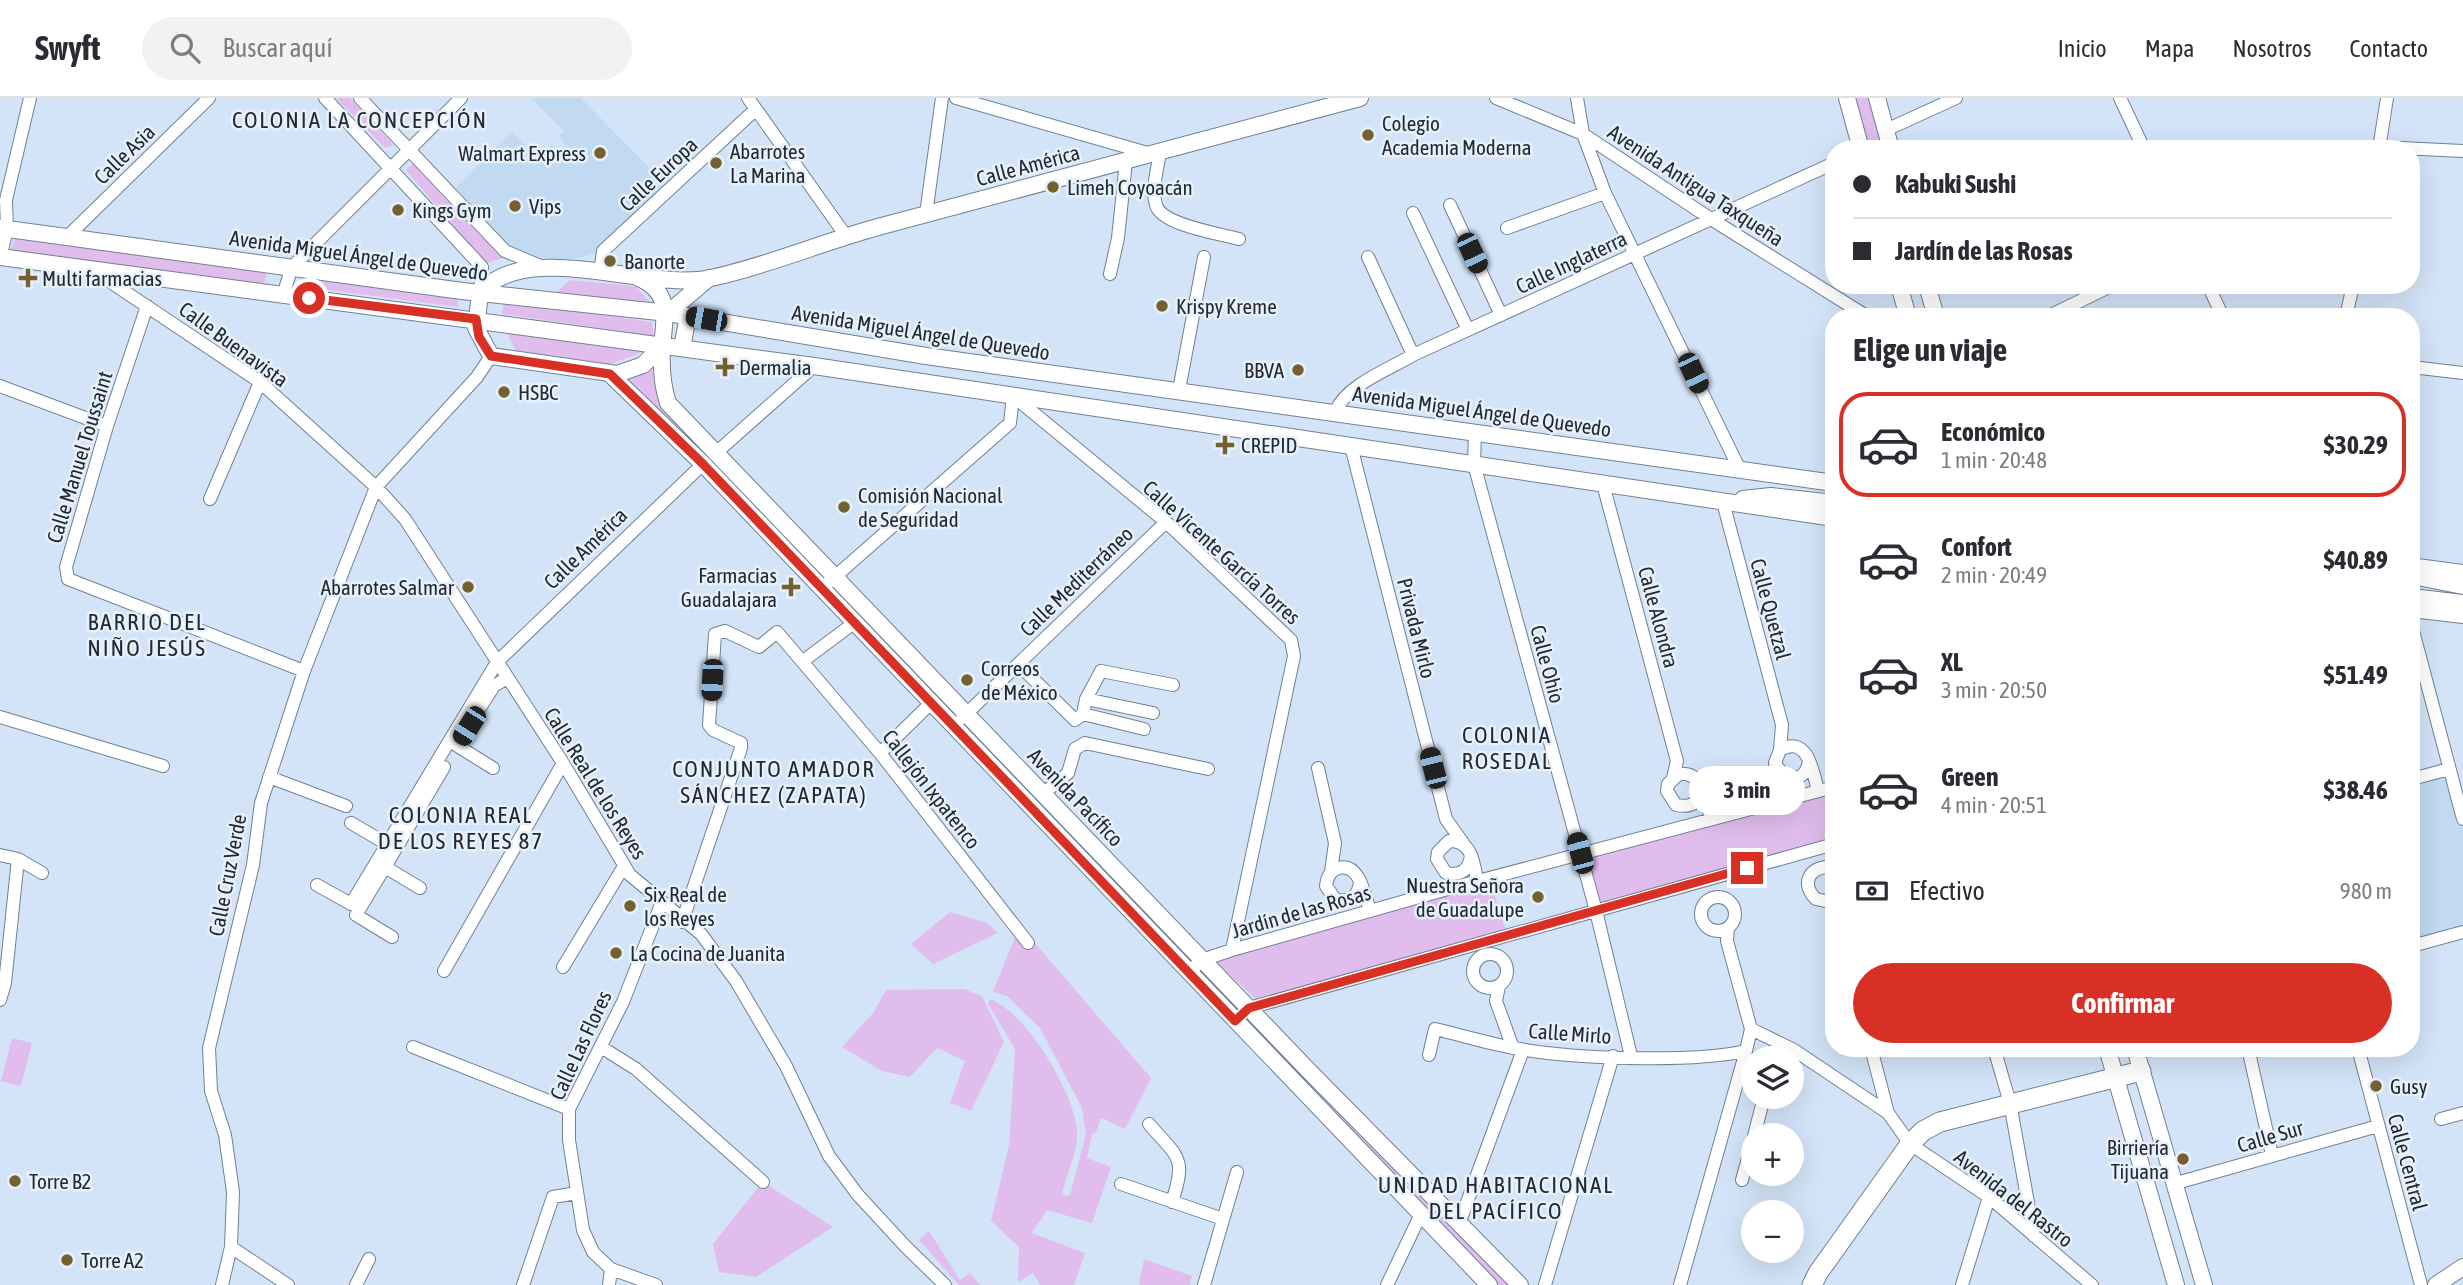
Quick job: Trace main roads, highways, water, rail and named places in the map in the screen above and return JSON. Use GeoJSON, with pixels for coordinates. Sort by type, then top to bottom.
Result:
{"type":"FeatureCollection","features":[{"type":"Feature","properties":{"kind":"main road","name":"Calle América"},"geometry":{"type":"LineString","coordinates":[[480,293],[487,285],[510,273],[547,268],[639,278],[709,278],[846,236],[1360,98]]}},
{"type":"Feature","properties":{"kind":"main road"},"geometry":{"type":"LineString","coordinates":[[1847,98],[1859,140]]}},
{"type":"Feature","properties":{"kind":"main road"},"geometry":{"type":"LineString","coordinates":[[1877,98],[1889,140]]}},
{"type":"Feature","properties":{"kind":"main road","name":"Avenida Miguel Ángel de Quevedo"},"geometry":{"type":"LineString","coordinates":[[4,229],[480,293],[668,313],[926,356],[1336,411],[1825,482]]}},
{"type":"Feature","properties":{"kind":"main road"},"geometry":{"type":"LineString","coordinates":[[0,258],[476,319],[814,366],[1825,516]]}},
{"type":"Feature","properties":{"kind":"main road"},"geometry":{"type":"LineString","coordinates":[[639,278],[659,292],[668,313]]}},
{"type":"Feature","properties":{"kind":"main road","name":"Calle América"},"geometry":{"type":"LineString","coordinates":[[668,313],[709,278]]}},
{"type":"Feature","properties":{"kind":"main road"},"geometry":{"type":"LineString","coordinates":[[480,293],[476,319],[479,337],[491,356],[623,374],[639,368],[662,346]]}},
{"type":"Feature","properties":{"kind":"main road","name":"Avenida Pacífico"},"geometry":{"type":"LineString","coordinates":[[668,313],[661,371],[668,403],[718,452],[1202,960],[1520,1285]]}},
{"type":"Feature","properties":{"kind":"main road"},"geometry":{"type":"LineString","coordinates":[[682,348],[688,316]]}},
{"type":"Feature","properties":{"kind":"main road","name":"Avenida Pacífico"},"geometry":{"type":"LineString","coordinates":[[610,374],[703,464],[1420,1216],[1489,1285]]}},
{"type":"Feature","properties":{"kind":"main road"},"geometry":{"type":"LineString","coordinates":[[1723,502],[1771,496],[1825,502]]}},
{"type":"Feature","properties":{"kind":"main road"},"geometry":{"type":"LineString","coordinates":[[2420,567],[2463,573]]}},
{"type":"Feature","properties":{"kind":"main road"},"geometry":{"type":"LineString","coordinates":[[2420,578],[2463,586]]}},
{"type":"Feature","properties":{"kind":"main road"},"geometry":{"type":"LineString","coordinates":[[2420,598],[2463,603]]}},
{"type":"Feature","properties":{"kind":"main road"},"geometry":{"type":"LineString","coordinates":[[2420,610],[2463,615]]}},
{"type":"Feature","properties":{"kind":"main road"},"geometry":{"type":"LineString","coordinates":[[2110,1057],[2176,1285]]}},
{"type":"Feature","properties":{"kind":"main road"},"geometry":{"type":"LineString","coordinates":[[2137,1057],[2204,1285]]}},
{"type":"Feature","properties":{"kind":"main road"},"geometry":{"type":"LineString","coordinates":[[1812,1285],[1910,1143],[1923,1130],[1940,1122],[2010,1103],[2141,1071]]}},
{"type":"Feature","properties":{"kind":"main road"},"geometry":{"type":"LineString","coordinates":[[2436,1285],[2463,1268]]}},
{"type":"Feature","properties":{"kind":"place","name":"Colegio Academia Moderna"},"geometry":{"type":"Point","coordinates":[1368,135]}},
{"type":"Feature","properties":{"kind":"place","name":"Walmart Express"},"geometry":{"type":"Point","coordinates":[600,153]}},
{"type":"Feature","properties":{"kind":"place","name":"Abarrotes La Marina"},"geometry":{"type":"Point","coordinates":[716,163]}},
{"type":"Feature","properties":{"kind":"place","name":"Limeh Coyoacán"},"geometry":{"type":"Point","coordinates":[1053,187]}},
{"type":"Feature","properties":{"kind":"place","name":"Vips"},"geometry":{"type":"Point","coordinates":[515,206]}},
{"type":"Feature","properties":{"kind":"place","name":"Kings Gym"},"geometry":{"type":"Point","coordinates":[398,210]}},
{"type":"Feature","properties":{"kind":"place","name":"Banorte"},"geometry":{"type":"Point","coordinates":[610,261]}},
{"type":"Feature","properties":{"kind":"place","name":"Multi farmacias"},"geometry":{"type":"Point","coordinates":[28,278]}},
{"type":"Feature","properties":{"kind":"place","name":"Krispy Kreme"},"geometry":{"type":"Point","coordinates":[1162,306]}},
{"type":"Feature","properties":{"kind":"place","name":"Dermalia"},"geometry":{"type":"Point","coordinates":[725,367]}},
{"type":"Feature","properties":{"kind":"place","name":"BBVA"},"geometry":{"type":"Point","coordinates":[1298,370]}},
{"type":"Feature","properties":{"kind":"place","name":"HSBC"},"geometry":{"type":"Point","coordinates":[504,392]}},
{"type":"Feature","properties":{"kind":"place","name":"CREPID"},"geometry":{"type":"Point","coordinates":[1225,445]}},
{"type":"Feature","properties":{"kind":"place","name":"Comisión Nacional de Seguridad"},"geometry":{"type":"Point","coordinates":[844,507]}},
{"type":"Feature","properties":{"kind":"place","name":"Abarrotes Salmar"},"geometry":{"type":"Point","coordinates":[468,587]}},
{"type":"Feature","properties":{"kind":"place","name":"Farmacias Guadalajara"},"geometry":{"type":"Point","coordinates":[791,587]}},
{"type":"Feature","properties":{"kind":"place","name":"Correos de México"},"geometry":{"type":"Point","coordinates":[967,680]}},
{"type":"Feature","properties":{"kind":"place","name":"Nuestra Señora de Guadalupe"},"geometry":{"type":"Point","coordinates":[1538,897]}},
{"type":"Feature","properties":{"kind":"place","name":"Six Real de los Reyes"},"geometry":{"type":"Point","coordinates":[630,906]}},
{"type":"Feature","properties":{"kind":"place","name":"La Cocina de Juanita"},"geometry":{"type":"Point","coordinates":[616,953]}},
{"type":"Feature","properties":{"kind":"place","name":"Gusy"},"geometry":{"type":"Point","coordinates":[2376,1086]}},
{"type":"Feature","properties":{"kind":"place","name":"Birriería Tijuana"},"geometry":{"type":"Point","coordinates":[2183,1159]}},
{"type":"Feature","properties":{"kind":"place","name":"Torre B2"},"geometry":{"type":"Point","coordinates":[15,1181]}},
{"type":"Feature","properties":{"kind":"place","name":"Torre A2"},"geometry":{"type":"Point","coordinates":[67,1260]}},
{"type":"Feature","properties":{"kind":"district","name":"COLONIA LA CONCEPCIÓN"},"geometry":{"type":"Point","coordinates":[360,120]}},
{"type":"Feature","properties":{"kind":"district","name":"BARRIO DEL NIÑO JESÚS"},"geometry":{"type":"Point","coordinates":[147,635]}},
{"type":"Feature","properties":{"kind":"district","name":"COLONIA ROSEDAL"},"geometry":{"type":"Point","coordinates":[1507,748]}},
{"type":"Feature","properties":{"kind":"district","name":"CONJUNTO AMADOR SÁNCHEZ (ZAPATA)"},"geometry":{"type":"Point","coordinates":[774,782]}},
{"type":"Feature","properties":{"kind":"district","name":"COLONIA REAL DE LOS REYES 87"},"geometry":{"type":"Point","coordinates":[461,828]}},
{"type":"Feature","properties":{"kind":"district","name":"UNIDAD HABITACIONAL DEL PACÍFICO"},"geometry":{"type":"Point","coordinates":[1496,1198]}}]}
